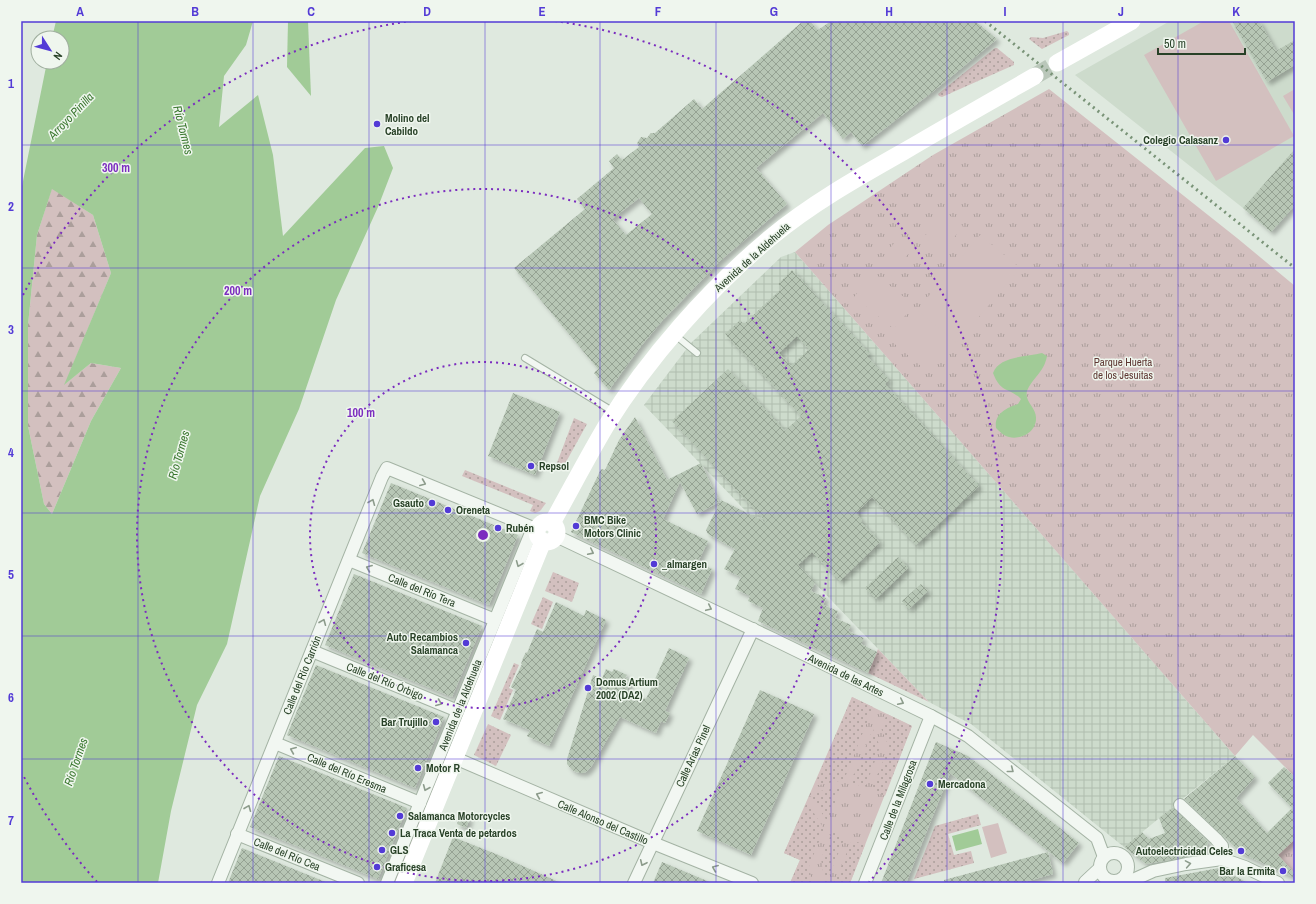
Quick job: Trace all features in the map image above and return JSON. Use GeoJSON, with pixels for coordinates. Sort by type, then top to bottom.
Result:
{"type":"FeatureCollection","features":[{"type":"Feature","properties":{"kind":"main road"},"geometry":{"type":"LineString","coordinates":[[1057,63],[1132,21]]}},
{"type":"Feature","properties":{"kind":"main road","name":"Avenida de la Aldehuela"},"geometry":{"type":"LineString","coordinates":[[404,883],[544,532],[615,413],[639,378],[674,334],[730,274],[770,238],[800,215],[867,172],[1035,76]]}},
{"type":"Feature","properties":{"kind":"street","name":"Avenida de las Artes"},"geometry":{"type":"LineString","coordinates":[[387,468],[544,532],[753,630],[931,716],[968,736],[1097,838],[1105,882]]}},
{"type":"Feature","properties":{"kind":"street","name":"Calle del Río Carrión"},"geometry":{"type":"LineString","coordinates":[[218,883],[348,560],[387,468]]}},
{"type":"Feature","properties":{"kind":"street","name":"Avenida de la Aldehuela"},"geometry":{"type":"LineString","coordinates":[[387,883],[495,620],[544,532]]}},
{"type":"Feature","properties":{"kind":"street","name":"Calle del Río Tera"},"geometry":{"type":"LineString","coordinates":[[348,560],[495,620]]}},
{"type":"Feature","properties":{"kind":"street","name":"Calle Arias Pinel"},"geometry":{"type":"LineString","coordinates":[[634,883],[753,630]]}},
{"type":"Feature","properties":{"kind":"street","name":"Calle del Río Órbigo"},"geometry":{"type":"LineString","coordinates":[[312,651],[458,711]]}},
{"type":"Feature","properties":{"kind":"street","name":"Calle de la Milagrosa"},"geometry":{"type":"LineString","coordinates":[[865,883],[931,716]]}},
{"type":"Feature","properties":{"kind":"street","name":"Calle del Río Eresma"},"geometry":{"type":"LineString","coordinates":[[275,743],[420,803]]}},
{"type":"Feature","properties":{"kind":"street","name":"Calle Alonso del Castillo"},"geometry":{"type":"LineString","coordinates":[[455,758],[653,843],[752,883]]}},
{"type":"Feature","properties":{"kind":"street"},"geometry":{"type":"LineString","coordinates":[[1180,805],[1216,838],[1222,846],[1222,859]]}},
{"type":"Feature","properties":{"kind":"street","name":"Calle del Río Cea"},"geometry":{"type":"LineString","coordinates":[[237,834],[358,883]]}},
{"type":"Feature","properties":{"kind":"street"},"geometry":{"type":"LineString","coordinates":[[1085,883],[1108,854],[1117,853],[1138,869],[1153,871]]}},
{"type":"Feature","properties":{"kind":"street"},"geometry":{"type":"LineString","coordinates":[[1105,882],[1129,880],[1153,871],[1186,864],[1222,859],[1245,867],[1278,883]]}},
{"type":"Feature","properties":{"kind":"street"},"geometry":{"type":"LineString","coordinates":[[1128,862],[1126,874],[1129,880]]}},
{"type":"Feature","properties":{"kind":"lane"},"geometry":{"type":"LineString","coordinates":[[674,334],[697,353]]}},
{"type":"Feature","properties":{"kind":"lane"},"geometry":{"type":"LineString","coordinates":[[525,358],[615,413]]}},
{"type":"Feature","properties":{"kind":"shaded area","name":"Colegio Calasanz"},"geometry":{"type":"Polygon","coordinates":[[[1170,21],[1295,21],[1295,205],[1271,232],[1243,208],[1075,75],[1170,21]]]}},
{"type":"Feature","properties":{"kind":"shaded area"},"geometry":{"type":"Polygon","coordinates":[[[795,252],[1235,756],[1124,847],[971,724],[929,702],[644,405],[691,343],[781,257],[795,252]]]}},
{"type":"Feature","properties":{"kind":"green space"},"geometry":{"type":"Polygon","coordinates":[[[1204,21],[1229,21],[1294,136],[1216,181],[1144,55],[1204,21]]]}},
{"type":"Feature","properties":{"kind":"green space"},"geometry":{"type":"Polygon","coordinates":[[[1067,31],[1069,35],[1042,49],[1029,39],[1031,37],[1043,38],[1067,31]]]}},
{"type":"Feature","properties":{"kind":"green space"},"geometry":{"type":"Polygon","coordinates":[[[995,48],[1014,62],[1014,65],[942,97],[939,96],[938,94],[995,48]]]}},
{"type":"Feature","properties":{"kind":"green space","name":"Parque Huerta de los Jesuitas"},"geometry":{"type":"Polygon","coordinates":[[[1049,89],[1237,238],[1295,286],[1295,777],[1253,735],[1235,756],[795,252],[828,225],[933,155],[1049,89]]]}},
{"type":"Feature","properties":{"kind":"green space"},"geometry":{"type":"Polygon","coordinates":[[[1295,89],[1295,116],[1283,96],[1295,89]]]}},
{"type":"Feature","properties":{"kind":"green space"},"geometry":{"type":"Polygon","coordinates":[[[52,188],[93,215],[111,273],[65,384],[91,363],[121,368],[91,421],[52,514],[44,504],[28,426],[28,325],[37,235],[52,188]]]}},
{"type":"Feature","properties":{"kind":"green space"},"geometry":{"type":"Polygon","coordinates":[[[945,212],[963,226],[943,252],[924,237],[945,212]]]}},
{"type":"Feature","properties":{"kind":"green space"},"geometry":{"type":"Polygon","coordinates":[[[980,235],[1020,268],[957,343],[917,310],[980,235]]]}},
{"type":"Feature","properties":{"kind":"green space"},"geometry":{"type":"Polygon","coordinates":[[[895,242],[909,253],[891,276],[877,265],[895,242]]]}},
{"type":"Feature","properties":{"kind":"green space"},"geometry":{"type":"Polygon","coordinates":[[[874,273],[914,305],[894,329],[854,297],[874,273]]]}},
{"type":"Feature","properties":{"kind":"green space"},"geometry":{"type":"Polygon","coordinates":[[[911,315],[950,348],[929,373],[890,340],[911,315]]]}},
{"type":"Feature","properties":{"kind":"green space"},"geometry":{"type":"Polygon","coordinates":[[[574,418],[587,424],[561,471],[555,468],[574,418]]]}},
{"type":"Feature","properties":{"kind":"green space"},"geometry":{"type":"Polygon","coordinates":[[[465,470],[546,503],[540,511],[535,513],[530,511],[533,505],[462,476],[465,470]]]}},
{"type":"Feature","properties":{"kind":"green space"},"geometry":{"type":"Polygon","coordinates":[[[553,572],[579,583],[572,602],[545,591],[553,572]]]}},
{"type":"Feature","properties":{"kind":"green space"},"geometry":{"type":"Polygon","coordinates":[[[543,597],[553,602],[542,629],[531,624],[543,597]]]}},
{"type":"Feature","properties":{"kind":"green space"},"geometry":{"type":"Polygon","coordinates":[[[878,649],[929,702],[868,673],[878,649]]]}},
{"type":"Feature","properties":{"kind":"green space"},"geometry":{"type":"Polygon","coordinates":[[[514,663],[519,665],[509,688],[513,690],[500,720],[491,716],[514,663]]]}},
{"type":"Feature","properties":{"kind":"green space"},"geometry":{"type":"Polygon","coordinates":[[[852,697],[912,726],[850,883],[790,883],[800,860],[784,853],[852,697]]]}},
{"type":"Feature","properties":{"kind":"green space"},"geometry":{"type":"Polygon","coordinates":[[[852,697],[873,707],[844,780],[814,786],[852,697]]]}},
{"type":"Feature","properties":{"kind":"green space"},"geometry":{"type":"Polygon","coordinates":[[[887,714],[912,726],[885,796],[871,790],[889,747],[881,728],[887,714]]]}},
{"type":"Feature","properties":{"kind":"green space"},"geometry":{"type":"Polygon","coordinates":[[[488,724],[511,735],[496,766],[474,755],[488,724]]]}},
{"type":"Feature","properties":{"kind":"green space"},"geometry":{"type":"Polygon","coordinates":[[[873,729],[880,747],[865,788],[851,782],[873,729]]]}},
{"type":"Feature","properties":{"kind":"green space"},"geometry":{"type":"Polygon","coordinates":[[[439,772],[441,773],[395,883],[393,883],[439,772]]]}},
{"type":"Feature","properties":{"kind":"green space"},"geometry":{"type":"Polygon","coordinates":[[[841,787],[828,821],[827,821],[810,793],[841,787]]]}},
{"type":"Feature","properties":{"kind":"green space"},"geometry":{"type":"Polygon","coordinates":[[[807,802],[824,829],[809,866],[812,883],[790,883],[800,860],[784,853],[807,802]]]}},
{"type":"Feature","properties":{"kind":"green space"},"geometry":{"type":"Polygon","coordinates":[[[978,814],[981,825],[948,834],[954,855],[971,851],[974,863],[914,879],[935,826],[978,814]]]}},
{"type":"Feature","properties":{"kind":"green space"},"geometry":{"type":"Polygon","coordinates":[[[998,823],[1007,853],[991,858],[982,827],[998,823]]]}},
{"type":"Feature","properties":{"kind":"green space"},"geometry":{"type":"Polygon","coordinates":[[[832,832],[845,837],[825,883],[821,859],[832,832]]]}},
{"type":"Feature","properties":{"kind":"green space"},"geometry":{"type":"Polygon","coordinates":[[[1295,839],[1295,874],[1278,855],[1295,839]]]}},
{"type":"Feature","properties":{"kind":"green space"},"geometry":{"type":"Polygon","coordinates":[[[852,840],[865,845],[850,883],[834,883],[852,840]]]}},
{"type":"Feature","properties":{"kind":"water"},"geometry":{"type":"Polygon","coordinates":[[[56,21],[253,21],[246,45],[224,76],[219,127],[258,95],[273,155],[283,236],[365,148],[384,146],[393,168],[378,207],[336,300],[299,409],[260,496],[227,644],[197,705],[171,811],[158,883],[21,883],[21,191],[45,70],[70,70],[70,30],[54,30],[56,21]],[[52,189],[37,235],[28,325],[28,426],[44,504],[52,514],[91,421],[121,368],[91,363],[64,385],[111,273],[93,215],[52,189]]]}},
{"type":"Feature","properties":{"kind":"water"},"geometry":{"type":"Polygon","coordinates":[[[288,21],[308,21],[311,96],[287,67],[288,21]]]}},
{"type":"Feature","properties":{"kind":"water"},"geometry":{"type":"Polygon","coordinates":[[[1042,353],[1047,356],[1045,362],[1041,371],[1029,386],[1027,391],[1027,398],[1036,415],[1035,424],[1031,431],[1023,436],[1014,438],[1002,434],[996,428],[999,415],[1009,407],[1018,404],[1021,399],[1017,395],[1002,387],[996,380],[993,373],[996,367],[1007,360],[1042,353]]]}},
{"type":"Feature","properties":{"kind":"water"},"geometry":{"type":"Polygon","coordinates":[[[978,829],[982,844],[956,851],[952,836],[978,829]]]}},
{"type":"Feature","properties":{"kind":"building"},"geometry":{"type":"Polygon","coordinates":[[[803,21],[810,21],[818,30],[831,21],[975,21],[997,39],[931,93],[862,146],[851,132],[843,139],[823,113],[756,168],[787,204],[721,260],[662,321],[641,346],[609,390],[594,373],[598,369],[514,268],[585,209],[577,199],[614,168],[609,161],[617,154],[622,160],[639,147],[637,143],[641,137],[647,138],[651,133],[655,133],[694,99],[702,109],[803,21]],[[639,198],[612,219],[626,235],[652,214],[639,198]]]}},
{"type":"Feature","properties":{"kind":"building"},"geometry":{"type":"Polygon","coordinates":[[[1232,21],[1259,21],[1276,51],[1295,40],[1295,65],[1267,82],[1232,21]]]}},
{"type":"Feature","properties":{"kind":"building"},"geometry":{"type":"Polygon","coordinates":[[[1295,149],[1295,205],[1271,232],[1243,208],[1295,149]]]}},
{"type":"Feature","properties":{"kind":"building"},"geometry":{"type":"Polygon","coordinates":[[[792,270],[870,354],[867,356],[889,380],[885,384],[979,486],[916,545],[872,497],[856,513],[862,520],[861,522],[880,542],[840,581],[812,552],[798,565],[815,583],[811,591],[826,598],[823,605],[838,611],[835,618],[851,625],[848,631],[864,638],[861,644],[877,652],[868,673],[758,621],[763,608],[748,601],[750,596],[735,589],[741,577],[724,569],[735,549],[708,534],[706,530],[721,500],[767,523],[672,421],[728,369],[785,431],[801,416],[725,334],[740,320],[744,324],[782,288],[778,284],[792,270]],[[797,336],[779,353],[791,366],[809,349],[797,336]]]}},
{"type":"Feature","properties":{"kind":"building"},"geometry":{"type":"Polygon","coordinates":[[[513,393],[560,412],[535,475],[488,456],[513,393]]]}},
{"type":"Feature","properties":{"kind":"building"},"geometry":{"type":"Polygon","coordinates":[[[635,417],[667,480],[701,463],[719,502],[697,514],[680,482],[663,519],[708,541],[698,562],[712,569],[701,594],[571,532],[601,469],[605,470],[619,440],[635,417]]]}},
{"type":"Feature","properties":{"kind":"building"},"geometry":{"type":"Polygon","coordinates":[[[391,483],[518,535],[489,605],[362,553],[391,483]]]}},
{"type":"Feature","properties":{"kind":"building"},"geometry":{"type":"Polygon","coordinates":[[[898,557],[908,568],[876,599],[865,588],[898,557]]]}},
{"type":"Feature","properties":{"kind":"building"},"geometry":{"type":"Polygon","coordinates":[[[354,574],[482,626],[452,697],[325,645],[354,574]]]}},
{"type":"Feature","properties":{"kind":"building"},"geometry":{"type":"Polygon","coordinates":[[[921,584],[928,591],[909,609],[902,601],[921,584]]]}},
{"type":"Feature","properties":{"kind":"building"},"geometry":{"type":"Polygon","coordinates":[[[556,602],[584,616],[586,610],[606,620],[549,746],[527,736],[530,730],[503,719],[516,690],[511,687],[522,664],[523,658],[526,652],[527,653],[537,629],[543,632],[556,602]]]}},
{"type":"Feature","properties":{"kind":"building"},"geometry":{"type":"Polygon","coordinates":[[[669,648],[689,658],[665,711],[670,713],[665,723],[661,721],[656,733],[620,717],[591,767],[586,772],[582,773],[572,770],[567,764],[567,759],[593,675],[602,679],[606,669],[612,672],[614,669],[627,675],[625,678],[631,680],[627,690],[646,699],[669,648]]]}},
{"type":"Feature","properties":{"kind":"building"},"geometry":{"type":"Polygon","coordinates":[[[316,665],[444,717],[415,788],[287,735],[316,665]]]}},
{"type":"Feature","properties":{"kind":"building"},"geometry":{"type":"Polygon","coordinates":[[[760,690],[814,714],[751,855],[697,831],[760,690]]]}},
{"type":"Feature","properties":{"kind":"building"},"geometry":{"type":"Polygon","coordinates":[[[936,742],[968,756],[1079,843],[1063,863],[950,773],[906,883],[881,883],[936,742]]]}},
{"type":"Feature","properties":{"kind":"building"},"geometry":{"type":"Polygon","coordinates":[[[279,756],[407,808],[378,879],[250,827],[279,756]]]}},
{"type":"Feature","properties":{"kind":"building"},"geometry":{"type":"Polygon","coordinates":[[[1235,756],[1255,777],[1236,798],[1267,833],[1292,808],[1268,783],[1284,767],[1295,777],[1295,839],[1278,855],[1295,874],[1295,878],[1241,853],[1184,799],[1235,756]]]}},
{"type":"Feature","properties":{"kind":"building"},"geometry":{"type":"Polygon","coordinates":[[[1173,807],[1208,842],[1205,854],[1146,864],[1124,847],[1142,832],[1149,839],[1165,833],[1159,818],[1173,807]]]}},
{"type":"Feature","properties":{"kind":"building"},"geometry":{"type":"Polygon","coordinates":[[[460,815],[470,818],[466,828],[457,824],[460,815]]]}},
{"type":"Feature","properties":{"kind":"building"},"geometry":{"type":"Polygon","coordinates":[[[453,837],[496,854],[561,883],[435,883],[453,837]]]}},
{"type":"Feature","properties":{"kind":"building"},"geometry":{"type":"Polygon","coordinates":[[[242,848],[328,883],[228,883],[242,848]]]}},
{"type":"Feature","properties":{"kind":"building"},"geometry":{"type":"Polygon","coordinates":[[[1048,852],[1053,874],[1021,883],[944,883],[944,880],[1048,852]]]}},
{"type":"Feature","properties":{"kind":"building"},"geometry":{"type":"Polygon","coordinates":[[[662,862],[712,883],[653,883],[662,862]]]}},
{"type":"Feature","properties":{"kind":"building"},"geometry":{"type":"Polygon","coordinates":[[[1219,868],[1248,883],[1165,883],[1165,878],[1219,868]]]}},
{"type":"Feature","properties":{"kind":"tunnel"},"geometry":{"type":"LineString","coordinates":[[1035,76],[1057,63]]}},
{"type":"Feature","properties":{"kind":"railway"},"geometry":{"type":"LineString","coordinates":[[985,21],[1295,268]]}},
{"type":"Feature","properties":{"kind":"place","name":"Molino del Cabildo"},"geometry":{"type":"Point","coordinates":[377,124]}},
{"type":"Feature","properties":{"kind":"place","name":"Colegio Calasanz"},"geometry":{"type":"Point","coordinates":[1226,140]}},
{"type":"Feature","properties":{"kind":"place","name":"Repsol"},"geometry":{"type":"Point","coordinates":[531,466]}},
{"type":"Feature","properties":{"kind":"place","name":"Gsauto"},"geometry":{"type":"Point","coordinates":[432,503]}},
{"type":"Feature","properties":{"kind":"place","name":"Oreneta"},"geometry":{"type":"Point","coordinates":[448,510]}},
{"type":"Feature","properties":{"kind":"place","name":"BMC Bike Motors Clinic"},"geometry":{"type":"Point","coordinates":[576,526]}},
{"type":"Feature","properties":{"kind":"place","name":"Rubén"},"geometry":{"type":"Point","coordinates":[498,528]}},
{"type":"Feature","properties":{"kind":"place","name":"_almargen"},"geometry":{"type":"Point","coordinates":[654,564]}},
{"type":"Feature","properties":{"kind":"place","name":"Auto Recambios Salamanca"},"geometry":{"type":"Point","coordinates":[466,643]}},
{"type":"Feature","properties":{"kind":"place","name":"Domus Artium 2002 (DA2)"},"geometry":{"type":"Point","coordinates":[588,688]}},
{"type":"Feature","properties":{"kind":"place","name":"Bar Trujillo"},"geometry":{"type":"Point","coordinates":[436,722]}},
{"type":"Feature","properties":{"kind":"place","name":"Motor R"},"geometry":{"type":"Point","coordinates":[418,768]}},
{"type":"Feature","properties":{"kind":"place","name":"Mercadona"},"geometry":{"type":"Point","coordinates":[930,784]}},
{"type":"Feature","properties":{"kind":"place","name":"Salamanca Motorcycles"},"geometry":{"type":"Point","coordinates":[400,816]}},
{"type":"Feature","properties":{"kind":"place","name":"La Traca Venta de petardos"},"geometry":{"type":"Point","coordinates":[392,833]}},
{"type":"Feature","properties":{"kind":"place","name":"GLS"},"geometry":{"type":"Point","coordinates":[382,850]}},
{"type":"Feature","properties":{"kind":"place","name":"Autoelectricidad Celes"},"geometry":{"type":"Point","coordinates":[1241,851]}},
{"type":"Feature","properties":{"kind":"place","name":"Graficesa"},"geometry":{"type":"Point","coordinates":[377,867]}},
{"type":"Feature","properties":{"kind":"place","name":"Bar la Ermita"},"geometry":{"type":"Point","coordinates":[1283,871]}},
{"type":"Feature","properties":{"kind":"water label","name":"Arroyo Pinilla"},"geometry":{"type":"Point","coordinates":[71,116]}},
{"type":"Feature","properties":{"kind":"water label","name":"Río Tormes"},"geometry":{"type":"Point","coordinates":[183,130]}},
{"type":"Feature","properties":{"kind":"water label","name":"Río Tormes"},"geometry":{"type":"Point","coordinates":[179,455]}},
{"type":"Feature","properties":{"kind":"water label","name":"Río Tormes"},"geometry":{"type":"Point","coordinates":[76,762]}}]}
